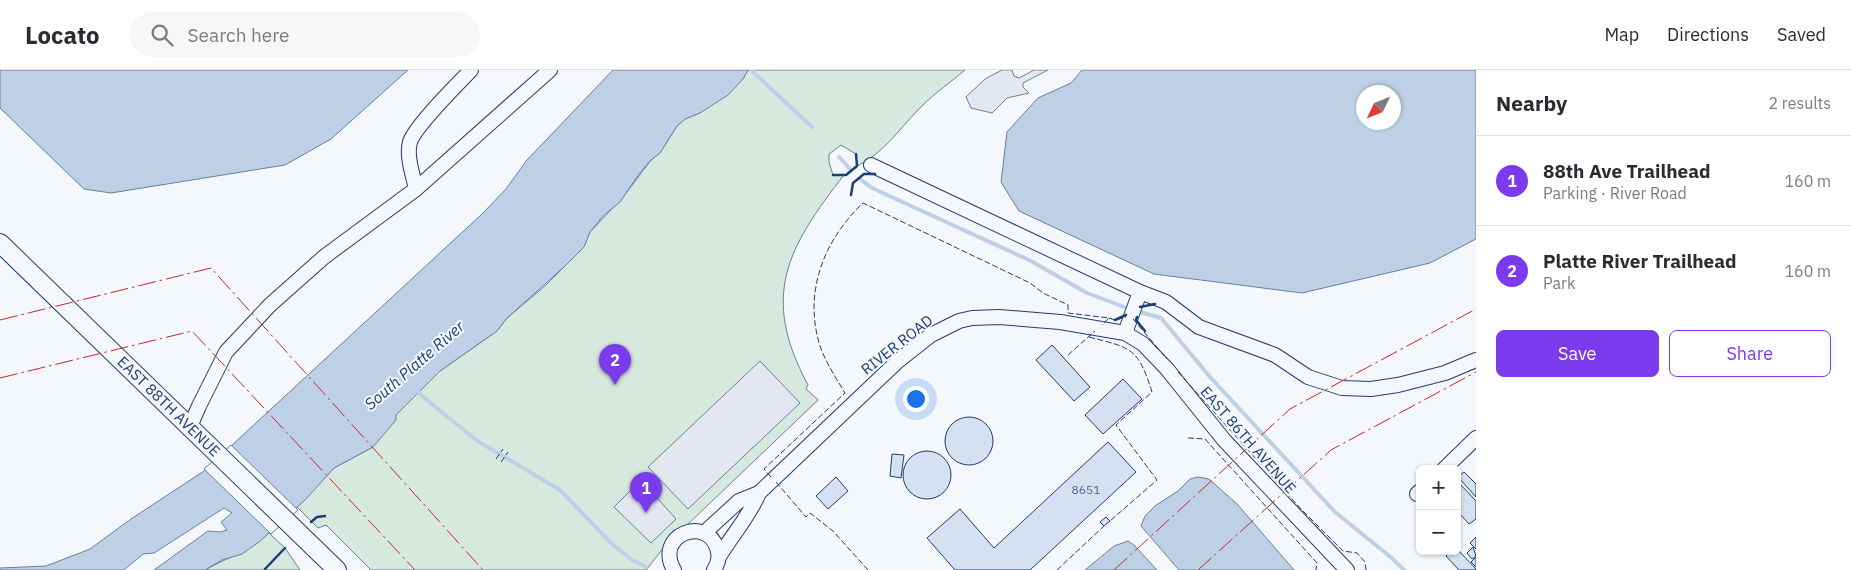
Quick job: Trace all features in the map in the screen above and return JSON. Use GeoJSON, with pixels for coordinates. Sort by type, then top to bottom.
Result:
{"type":"FeatureCollection","features":[{"type":"Feature","properties":{"kind":"main road","name":"EAST 88TH AVENUE"},"geometry":{"type":"LineString","coordinates":[[0,244],[189,429],[337,570]]}},
{"type":"Feature","properties":{"kind":"street"},"geometry":{"type":"LineString","coordinates":[[416,189],[410,163],[410,142],[426,120],[471,70]]}},
{"type":"Feature","properties":{"kind":"street"},"geometry":{"type":"LineString","coordinates":[[189,429],[198,406],[226,352],[270,305],[324,256],[416,189],[550,70]]}},
{"type":"Feature","properties":{"kind":"street"},"geometry":{"type":"LineString","coordinates":[[870,165],[1138,298],[1166,302],[1199,327],[1275,355],[1308,376],[1342,388],[1371,389],[1398,385],[1445,373],[1476,360]]}},
{"type":"Feature","properties":{"kind":"street"},"geometry":{"type":"LineString","coordinates":[[1126,328],[1138,298]]}},
{"type":"Feature","properties":{"kind":"street","name":"RIVER ROAD"},"geometry":{"type":"LineString","coordinates":[[716,564],[734,532],[751,512],[759,494],[898,361],[942,328],[972,318],[999,317],[1126,328]]}},
{"type":"Feature","properties":{"kind":"street","name":"EAST 86TH AVENUE"},"geometry":{"type":"LineString","coordinates":[[1126,328],[1167,369],[1224,440],[1347,570]]}},
{"type":"Feature","properties":{"kind":"street"},"geometry":{"type":"LineString","coordinates":[[1448,465],[1476,438]]}},
{"type":"Feature","properties":{"kind":"street","name":"RIVER ROAD"},"geometry":{"type":"LineString","coordinates":[[704,533],[739,501],[759,494]]}},
{"type":"Feature","properties":{"kind":"street"},"geometry":{"type":"LineString","coordinates":[[662,570],[674,540],[680,535],[696,531],[704,533],[715,543],[716,564]]}},
{"type":"Feature","properties":{"kind":"street"},"geometry":{"type":"LineString","coordinates":[[669,554],[674,570]]}},
{"type":"Feature","properties":{"kind":"shaded area"},"geometry":{"type":"Polygon","coordinates":[[[748,70],[965,70],[915,113],[884,147],[867,161],[857,166],[856,154],[841,145],[829,154],[833,175],[844,175],[824,201],[795,250],[787,274],[783,299],[785,325],[793,353],[808,385],[806,389],[818,400],[665,546],[646,570],[371,570],[326,525],[318,528],[297,507],[334,468],[373,447],[396,415],[440,371],[497,331],[506,319],[546,285],[579,252],[590,232],[624,196],[651,160],[660,153],[677,126],[685,119],[700,113],[743,79],[748,70]]]}},
{"type":"Feature","properties":{"kind":"shaded area"},"geometry":{"type":"Polygon","coordinates":[[[1002,70],[1012,70],[1014,76],[1019,78],[1034,70],[1048,70],[1023,83],[1023,87],[1029,93],[1007,98],[992,113],[971,108],[966,97],[985,79],[1002,70]]]}},
{"type":"Feature","properties":{"kind":"shaded area"},"geometry":{"type":"Polygon","coordinates":[[[760,361],[800,403],[688,509],[648,467],[760,361]]]}},
{"type":"Feature","properties":{"kind":"shaded area"},"geometry":{"type":"Polygon","coordinates":[[[641,480],[676,519],[651,543],[614,507],[641,480]]]}},
{"type":"Feature","properties":{"kind":"shaded area"},"geometry":{"type":"Polygon","coordinates":[[[269,533],[285,548],[300,570],[205,570],[246,550],[269,533]]]}},
{"type":"Feature","properties":{"kind":"water"},"geometry":{"type":"Polygon","coordinates":[[[0,70],[408,70],[331,139],[285,165],[111,193],[84,189],[0,108],[0,70]]]}},
{"type":"Feature","properties":{"kind":"water","name":"South Platte River"},"geometry":{"type":"Polygon","coordinates":[[[613,70],[748,70],[743,79],[728,95],[700,113],[685,119],[677,126],[660,153],[639,174],[620,202],[604,215],[590,232],[584,247],[565,266],[506,319],[497,331],[440,371],[396,415],[396,420],[373,447],[334,468],[305,500],[259,542],[242,554],[222,560],[205,570],[154,570],[208,531],[220,532],[227,530],[221,522],[232,513],[224,508],[154,553],[143,554],[124,570],[0,570],[0,568],[46,566],[90,549],[131,519],[204,471],[482,214],[506,189],[527,160],[613,70]]]}},
{"type":"Feature","properties":{"kind":"water"},"geometry":{"type":"Polygon","coordinates":[[[1082,70],[1476,70],[1476,239],[1430,263],[1302,293],[1154,274],[1019,211],[1001,182],[1007,132],[1038,98],[1071,83],[1082,70]]]}},
{"type":"Feature","properties":{"kind":"water"},"geometry":{"type":"Polygon","coordinates":[[[1198,477],[1209,479],[1237,504],[1294,570],[1179,570],[1141,526],[1145,516],[1155,506],[1178,491],[1190,479],[1198,477]]]}},
{"type":"Feature","properties":{"kind":"water"},"geometry":{"type":"Polygon","coordinates":[[[1128,541],[1157,570],[1085,570],[1114,546],[1128,541]]]}},
{"type":"Feature","properties":{"kind":"pier"},"geometry":{"type":"Polygon","coordinates":[[[231,445],[298,510],[271,534],[204,469],[231,445]]]}},
{"type":"Feature","properties":{"kind":"building"},"geometry":{"type":"Polygon","coordinates":[[[1052,345],[1090,387],[1074,401],[1036,360],[1052,345]]]}},
{"type":"Feature","properties":{"kind":"building"},"geometry":{"type":"Polygon","coordinates":[[[1123,379],[1142,399],[1103,434],[1085,415],[1123,379]]]}},
{"type":"Feature","properties":{"kind":"building"},"geometry":{"type":"Polygon","coordinates":[[[969,417],[978,419],[986,424],[991,432],[993,441],[991,450],[986,458],[978,463],[969,465],[960,463],[952,458],[947,450],[945,441],[947,432],[952,424],[960,419],[969,417]]]}},
{"type":"Feature","properties":{"kind":"building"},"geometry":{"type":"Polygon","coordinates":[[[1108,442],[1136,472],[1030,570],[955,570],[927,538],[960,509],[994,548],[1108,442]]]}},
{"type":"Feature","properties":{"kind":"building"},"geometry":{"type":"Polygon","coordinates":[[[922,451],[932,451],[944,458],[951,470],[951,480],[944,492],[932,499],[922,499],[914,495],[907,488],[903,480],[903,470],[907,462],[914,455],[922,451]]]}},
{"type":"Feature","properties":{"kind":"building"},"geometry":{"type":"Polygon","coordinates":[[[892,454],[904,455],[901,478],[890,476],[892,454]]]}},
{"type":"Feature","properties":{"kind":"building"},"geometry":{"type":"Polygon","coordinates":[[[1464,472],[1476,484],[1476,497],[1461,480],[1461,474],[1464,472]]]}},
{"type":"Feature","properties":{"kind":"building"},"geometry":{"type":"Polygon","coordinates":[[[648,476],[654,482],[650,485],[645,479],[648,476]]]}},
{"type":"Feature","properties":{"kind":"building"},"geometry":{"type":"Polygon","coordinates":[[[836,477],[848,491],[828,509],[816,496],[836,477]]]}},
{"type":"Feature","properties":{"kind":"building"},"geometry":{"type":"Polygon","coordinates":[[[1461,485],[1476,501],[1476,519],[1469,524],[1461,515],[1461,485]]]}},
{"type":"Feature","properties":{"kind":"building"},"geometry":{"type":"Polygon","coordinates":[[[1106,517],[1110,521],[1104,526],[1100,522],[1106,517]]]}},
{"type":"Feature","properties":{"kind":"building"},"geometry":{"type":"Polygon","coordinates":[[[1476,537],[1476,549],[1470,543],[1476,537]]]}},
{"type":"Feature","properties":{"kind":"building"},"geometry":{"type":"Polygon","coordinates":[[[1473,547],[1476,556],[1472,559],[1467,553],[1473,547]]]}},
{"type":"Feature","properties":{"kind":"building"},"geometry":{"type":"Polygon","coordinates":[[[1461,553],[1476,570],[1459,570],[1446,556],[1461,555],[1461,553]]]}},
{"type":"Feature","properties":{"kind":"building"},"geometry":{"type":"Polygon","coordinates":[[[1476,557],[1476,567],[1471,562],[1476,557]]]}},
{"type":"Feature","properties":{"kind":"waterway"},"geometry":{"type":"LineString","coordinates":[[751,70],[812,127]]}},
{"type":"Feature","properties":{"kind":"waterway"},"geometry":{"type":"LineString","coordinates":[[839,157],[851,170]]}},
{"type":"Feature","properties":{"kind":"waterway"},"geometry":{"type":"LineString","coordinates":[[860,179],[872,188],[1031,261],[1087,293],[1127,308]]}},
{"type":"Feature","properties":{"kind":"waterway"},"geometry":{"type":"LineString","coordinates":[[1140,312],[1161,318],[1210,377],[1335,512],[1404,570]]}},
{"type":"Feature","properties":{"kind":"waterway"},"geometry":{"type":"LineString","coordinates":[[416,391],[476,440],[560,490],[612,544],[632,560],[645,566]]}},
{"type":"Feature","properties":{"kind":"fence"},"geometry":{"type":"LineString","coordinates":[[771,477],[764,469],[845,393],[820,346],[815,326],[814,306],[820,268],[828,250],[837,233],[863,203],[1030,283],[1043,293],[1068,305],[1068,313],[1109,318],[1102,325]]}},
{"type":"Feature","properties":{"kind":"fence"},"geometry":{"type":"LineString","coordinates":[[1109,318],[1115,320],[1126,317]]}},
{"type":"Feature","properties":{"kind":"fence"},"geometry":{"type":"LineString","coordinates":[[1133,319],[1167,359]]}},
{"type":"Feature","properties":{"kind":"fence"},"geometry":{"type":"LineString","coordinates":[[1068,355],[1095,331]]}},
{"type":"Feature","properties":{"kind":"fence"},"geometry":{"type":"LineString","coordinates":[[1089,337],[1115,344],[1131,352],[1142,366],[1152,392],[1116,425],[1157,480],[1110,521]]}},
{"type":"Feature","properties":{"kind":"fence"},"geometry":{"type":"LineString","coordinates":[[1178,372],[1301,509],[1343,551],[1357,553],[1365,562],[1366,570]]}},
{"type":"Feature","properties":{"kind":"fence"},"geometry":{"type":"LineString","coordinates":[[1188,438],[1205,439],[1317,563],[1316,570]]}},
{"type":"Feature","properties":{"kind":"fence"},"geometry":{"type":"LineString","coordinates":[[496,459],[503,449]]}},
{"type":"Feature","properties":{"kind":"fence"},"geometry":{"type":"LineString","coordinates":[[501,462],[508,452]]}},
{"type":"Feature","properties":{"kind":"fence"},"geometry":{"type":"LineString","coordinates":[[776,482],[806,517],[810,513],[833,531],[868,570]]}},
{"type":"Feature","properties":{"kind":"fence"},"geometry":{"type":"LineString","coordinates":[[1057,570],[1104,526]]}},
{"type":"Feature","properties":{"kind":"wall"},"geometry":{"type":"LineString","coordinates":[[833,175],[846,175],[857,166],[856,154]]}},
{"type":"Feature","properties":{"kind":"wall"},"geometry":{"type":"LineString","coordinates":[[851,195],[853,183],[864,174],[875,174]]}},
{"type":"Feature","properties":{"kind":"wall"},"geometry":{"type":"LineString","coordinates":[[1140,307],[1155,304]]}},
{"type":"Feature","properties":{"kind":"wall"},"geometry":{"type":"LineString","coordinates":[[1115,320],[1126,315]]}},
{"type":"Feature","properties":{"kind":"wall"},"geometry":{"type":"LineString","coordinates":[[1137,317],[1136,320],[1145,331]]}},
{"type":"Feature","properties":{"kind":"wall"},"geometry":{"type":"LineString","coordinates":[[311,522],[317,517],[325,516]]}},
{"type":"Feature","properties":{"kind":"wall"},"geometry":{"type":"LineString","coordinates":[[265,569],[285,548]]}},
{"type":"Feature","properties":{"kind":"power"},"geometry":{"type":"LineString","coordinates":[[0,320],[211,268],[483,570]]}},
{"type":"Feature","properties":{"kind":"power"},"geometry":{"type":"LineString","coordinates":[[1114,570],[1290,409],[1476,309]]}},
{"type":"Feature","properties":{"kind":"power"},"geometry":{"type":"LineString","coordinates":[[0,378],[192,331],[415,570]]}},
{"type":"Feature","properties":{"kind":"power"},"geometry":{"type":"LineString","coordinates":[[1198,570],[1331,450],[1476,372]]}},
{"type":"Feature","properties":{"kind":"place","name":"Platte River Trailhead"},"geometry":{"type":"Point","coordinates":[615,385]}},
{"type":"Feature","properties":{"kind":"place","name":"88th Ave Trailhead"},"geometry":{"type":"Point","coordinates":[646,513]}}]}
